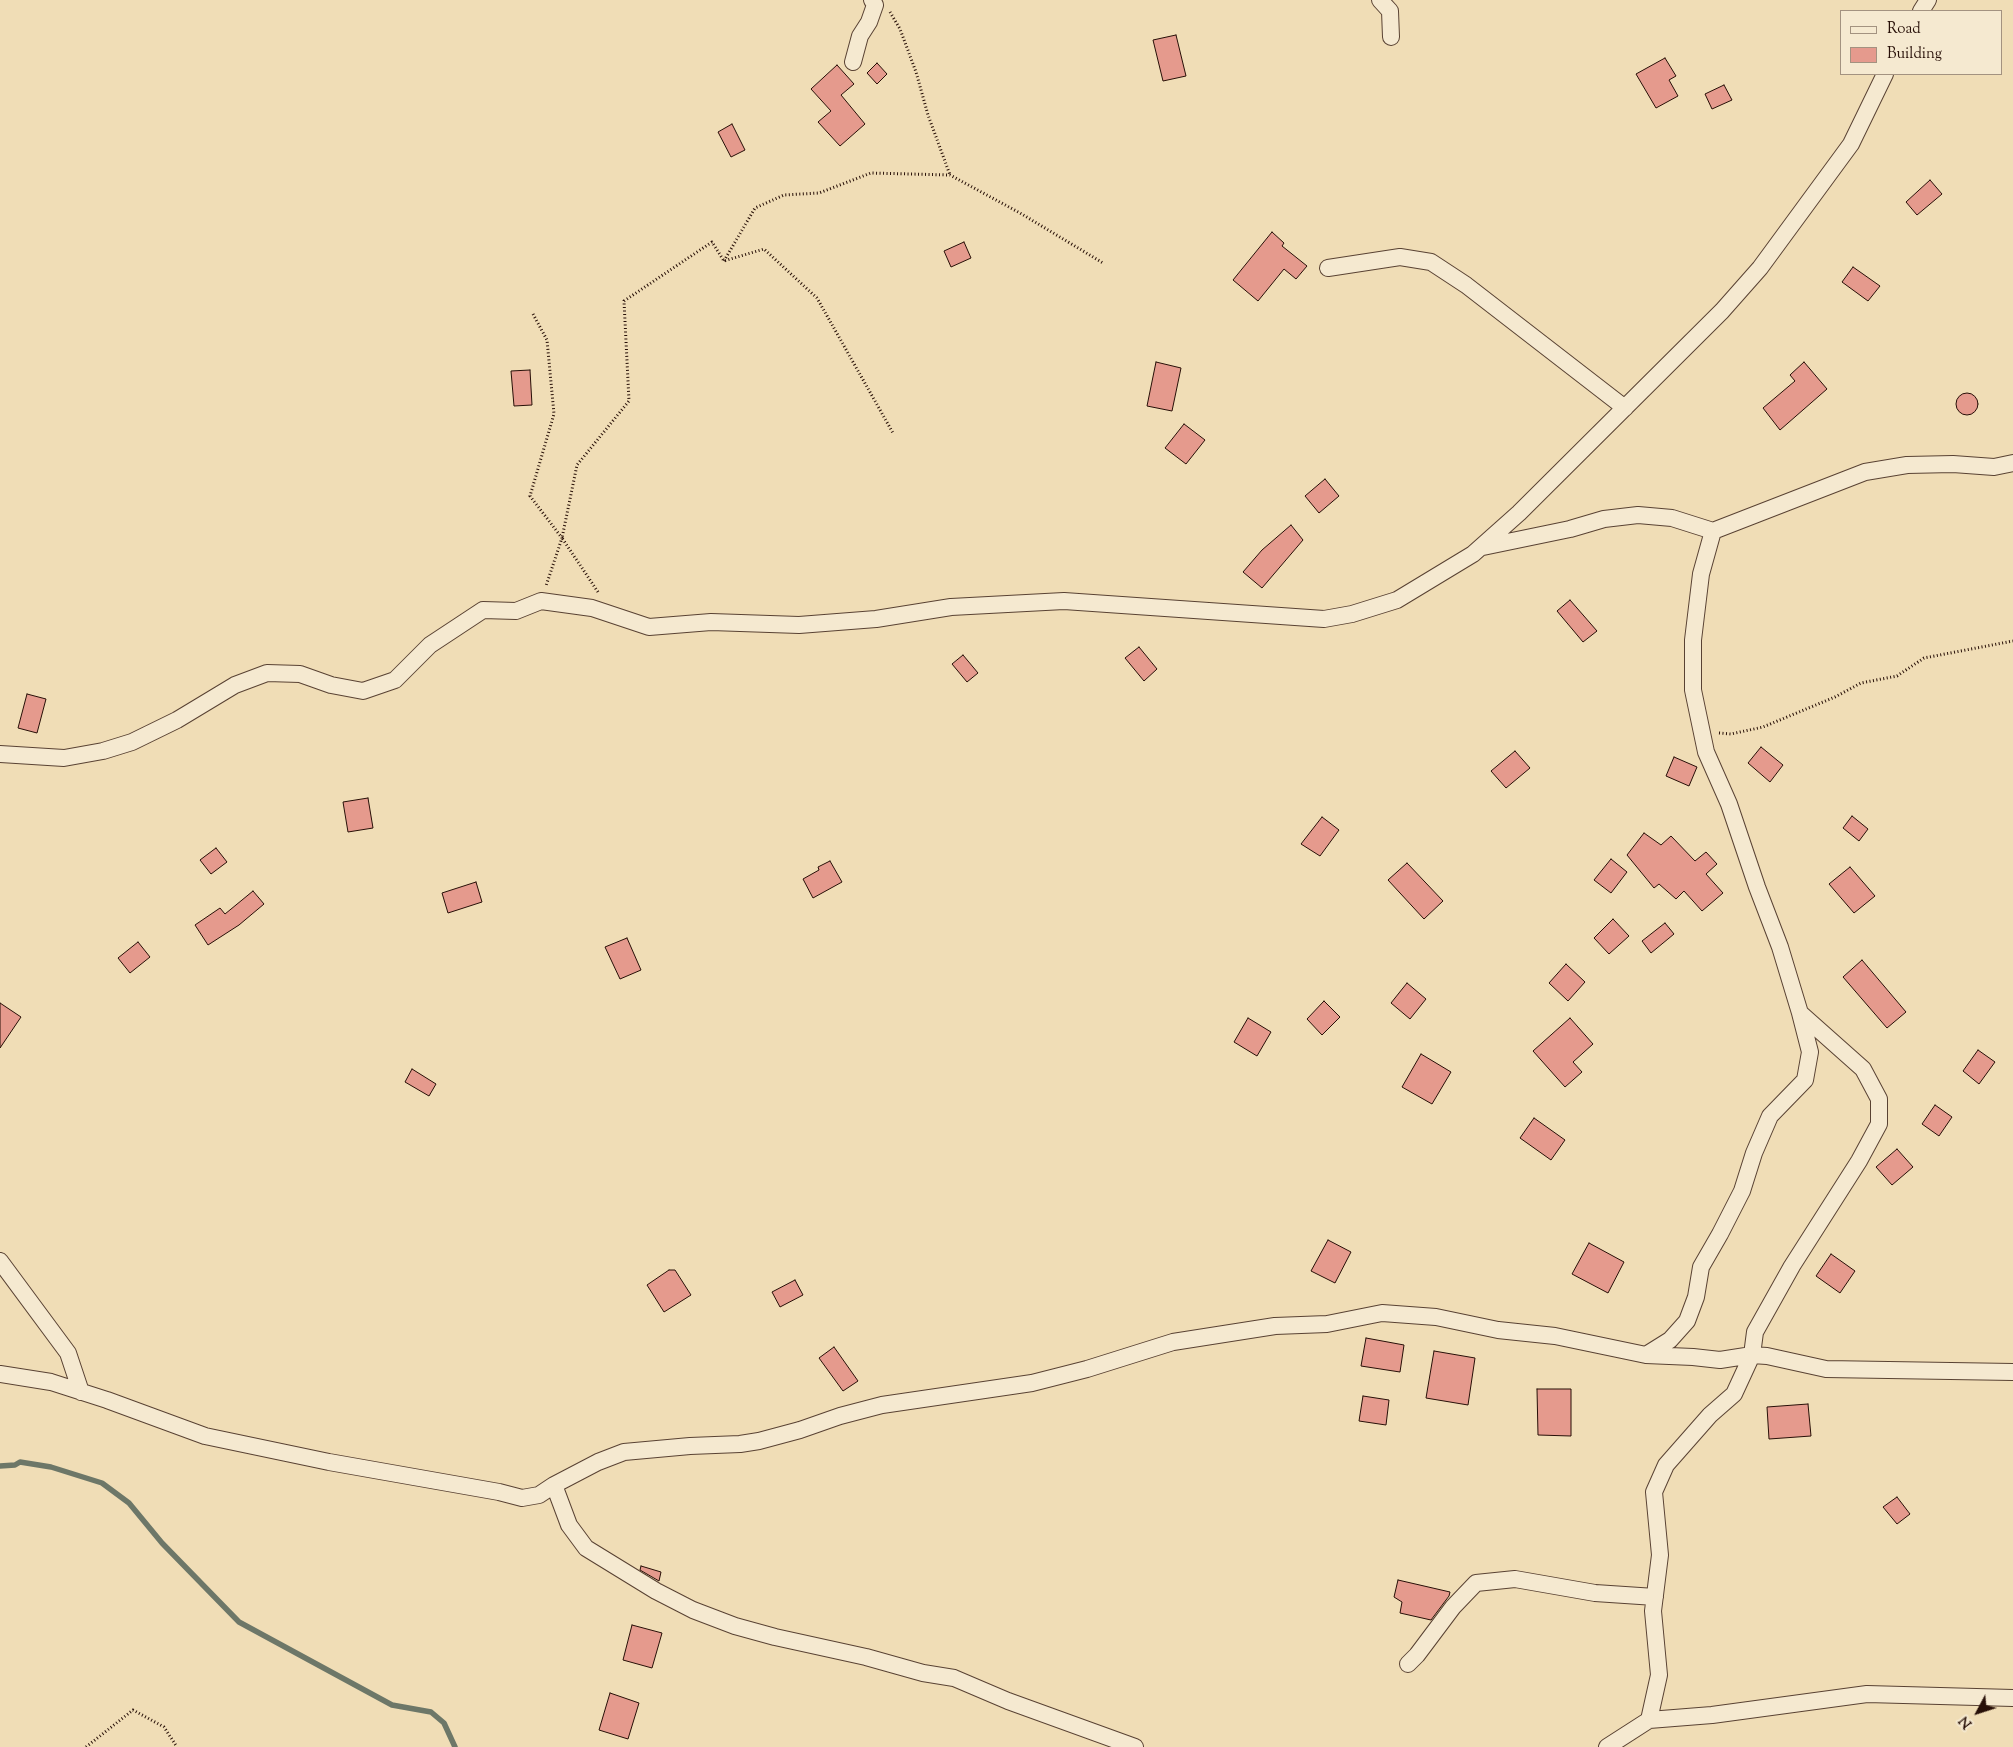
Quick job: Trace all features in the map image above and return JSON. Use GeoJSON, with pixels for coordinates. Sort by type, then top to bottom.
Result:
{"type":"FeatureCollection","features":[{"type":"Feature","properties":{"kind":"street"},"geometry":{"type":"LineString","coordinates":[[853,62],[860,36],[869,22],[875,5],[872,0]]}},
{"type":"Feature","properties":{"kind":"street"},"geometry":{"type":"LineString","coordinates":[[1389,4],[1392,37]]}},
{"type":"Feature","properties":{"kind":"street"},"geometry":{"type":"LineString","coordinates":[[0,754],[64,758],[103,751],[132,742],[177,720],[236,685],[267,673],[300,674],[331,685],[363,691],[395,680],[430,645],[484,610],[516,611],[541,601],[592,608],[649,627],[711,622],[800,625],[876,619],[951,607],[1064,600],[1324,619],[1352,614],[1398,600],[1437,577],[1480,547],[1519,513],[1722,311],[1760,268],[1851,144],[1885,75]]}},
{"type":"Feature","properties":{"kind":"street"},"geometry":{"type":"LineString","coordinates":[[1328,268],[1400,257],[1431,262],[1466,285],[1625,408]]}},
{"type":"Feature","properties":{"kind":"street"},"geometry":{"type":"LineString","coordinates":[[1480,547],[1570,529],[1604,519],[1638,515],[1672,518],[1713,531],[1864,472],[1907,465],[1954,464],[1994,467],[2013,463]]}},
{"type":"Feature","properties":{"kind":"street"},"geometry":{"type":"LineString","coordinates":[[1646,1355],[1670,1340],[1687,1321],[1696,1297],[1701,1267],[1742,1191],[1754,1153],[1770,1116],[1805,1080],[1810,1052],[1780,947],[1756,887],[1729,804],[1706,752],[1693,690],[1693,640],[1701,574],[1713,531]]}},
{"type":"Feature","properties":{"kind":"street"},"geometry":{"type":"LineString","coordinates":[[1649,1720],[1659,1675],[1653,1611],[1660,1555],[1654,1492],[1666,1465],[1710,1415],[1734,1394],[1752,1355],[1755,1332],[1792,1266],[1859,1161],[1879,1124],[1879,1099],[1863,1069],[1800,1013]]}},
{"type":"Feature","properties":{"kind":"street"},"geometry":{"type":"LineString","coordinates":[[0,1261],[68,1353],[81,1392]]}},
{"type":"Feature","properties":{"kind":"street"},"geometry":{"type":"LineString","coordinates":[[0,1374],[51,1382],[205,1436],[328,1462],[500,1492],[522,1498],[540,1495],[554,1485],[598,1462],[624,1452],[759,1441],[882,1405],[1032,1383],[1087,1369],[1173,1342],[1276,1326],[1327,1324],[1382,1313],[1436,1317],[1498,1330],[1555,1336],[1646,1355],[1720,1360],[1752,1355],[1767,1356],[1826,1369],[2013,1372]]}},
{"type":"Feature","properties":{"kind":"street"},"geometry":{"type":"LineString","coordinates":[[554,1485],[569,1524],[586,1548],[656,1591],[693,1610],[735,1626],[775,1637],[954,1678],[1008,1701],[1135,1747]]}},
{"type":"Feature","properties":{"kind":"street"},"geometry":{"type":"LineString","coordinates":[[1408,1664],[1476,1583],[1515,1579],[1595,1593],[1655,1597]]}},
{"type":"Feature","properties":{"kind":"street"},"geometry":{"type":"LineString","coordinates":[[1607,1747],[1649,1720],[1712,1715],[1867,1694],[2013,1698]]}},
{"type":"Feature","properties":{"kind":"path"},"geometry":{"type":"LineString","coordinates":[[889,9],[900,29],[916,72],[928,115],[950,175]]}},
{"type":"Feature","properties":{"kind":"path"},"geometry":{"type":"LineString","coordinates":[[724,261],[755,208],[784,195],[819,193],[871,173],[950,175],[1020,213],[1103,263]]}},
{"type":"Feature","properties":{"kind":"path"},"geometry":{"type":"LineString","coordinates":[[541,601],[562,538],[577,465],[629,401],[624,301],[712,242],[724,261]]}},
{"type":"Feature","properties":{"kind":"path"},"geometry":{"type":"LineString","coordinates":[[724,261],[764,249],[817,298],[893,432]]}},
{"type":"Feature","properties":{"kind":"path"},"geometry":{"type":"LineString","coordinates":[[533,314],[547,340],[554,414],[530,496],[562,538],[614,615]]}},
{"type":"Feature","properties":{"kind":"path"},"geometry":{"type":"LineString","coordinates":[[1701,732],[1732,734],[1763,727],[1836,697],[1861,683],[1897,676],[1924,658],[2013,641]]}},
{"type":"Feature","properties":{"kind":"path"},"geometry":{"type":"LineString","coordinates":[[86,1747],[133,1710],[164,1727],[178,1747]]}},
{"type":"Feature","properties":{"kind":"building"},"geometry":{"type":"Polygon","coordinates":[[[1176,35],[1186,76],[1163,81],[1153,40],[1176,35]]]}},
{"type":"Feature","properties":{"kind":"building"},"geometry":{"type":"Polygon","coordinates":[[[1665,58],[1676,76],[1669,80],[1678,96],[1656,108],[1636,74],[1665,58]]]}},
{"type":"Feature","properties":{"kind":"building"},"geometry":{"type":"Polygon","coordinates":[[[877,63],[887,74],[877,84],[867,73],[877,63]]]}},
{"type":"Feature","properties":{"kind":"building"},"geometry":{"type":"Polygon","coordinates":[[[837,65],[854,84],[841,95],[865,124],[840,146],[818,122],[831,111],[811,89],[837,65]]]}},
{"type":"Feature","properties":{"kind":"building"},"geometry":{"type":"Polygon","coordinates":[[[1724,85],[1732,100],[1712,109],[1705,94],[1724,85]]]}},
{"type":"Feature","properties":{"kind":"building"},"geometry":{"type":"Polygon","coordinates":[[[732,124],[745,150],[731,157],[718,132],[732,124]]]}},
{"type":"Feature","properties":{"kind":"building"},"geometry":{"type":"Polygon","coordinates":[[[1930,180],[1942,194],[1917,215],[1906,202],[1930,180]]]}},
{"type":"Feature","properties":{"kind":"building"},"geometry":{"type":"Polygon","coordinates":[[[1272,232],[1284,243],[1282,246],[1307,266],[1296,279],[1284,269],[1258,301],[1233,280],[1272,232]]]}},
{"type":"Feature","properties":{"kind":"building"},"geometry":{"type":"Polygon","coordinates":[[[964,242],[971,258],[951,267],[944,251],[964,242]]]}},
{"type":"Feature","properties":{"kind":"building"},"geometry":{"type":"Polygon","coordinates":[[[1853,267],[1880,286],[1868,301],[1842,282],[1853,267]]]}},
{"type":"Feature","properties":{"kind":"building"},"geometry":{"type":"Polygon","coordinates":[[[1156,362],[1181,368],[1172,411],[1147,406],[1156,362]]]}},
{"type":"Feature","properties":{"kind":"building"},"geometry":{"type":"Polygon","coordinates":[[[1804,362],[1827,389],[1780,430],[1763,408],[1795,381],[1790,375],[1804,362]]]}},
{"type":"Feature","properties":{"kind":"building"},"geometry":{"type":"Polygon","coordinates":[[[530,370],[532,405],[514,406],[511,371],[530,370]]]}},
{"type":"Feature","properties":{"kind":"building"},"geometry":{"type":"Polygon","coordinates":[[[1963,393],[1971,393],[1978,400],[1978,408],[1971,415],[1963,415],[1956,408],[1956,400],[1963,393]]]}},
{"type":"Feature","properties":{"kind":"building"},"geometry":{"type":"Polygon","coordinates":[[[1184,424],[1205,440],[1186,464],[1165,448],[1184,424]]]}},
{"type":"Feature","properties":{"kind":"building"},"geometry":{"type":"Polygon","coordinates":[[[1325,479],[1339,496],[1319,513],[1305,496],[1325,479]]]}},
{"type":"Feature","properties":{"kind":"building"},"geometry":{"type":"Polygon","coordinates":[[[1291,525],[1303,540],[1262,588],[1243,572],[1262,550],[1291,525]]]}},
{"type":"Feature","properties":{"kind":"building"},"geometry":{"type":"Polygon","coordinates":[[[1570,600],[1597,631],[1583,642],[1557,611],[1570,600]]]}},
{"type":"Feature","properties":{"kind":"building"},"geometry":{"type":"Polygon","coordinates":[[[1139,647],[1157,669],[1144,681],[1125,658],[1139,647]]]}},
{"type":"Feature","properties":{"kind":"building"},"geometry":{"type":"Polygon","coordinates":[[[963,655],[978,673],[967,682],[952,664],[963,655]]]}},
{"type":"Feature","properties":{"kind":"building"},"geometry":{"type":"Polygon","coordinates":[[[27,694],[46,699],[37,733],[18,728],[27,694]]]}},
{"type":"Feature","properties":{"kind":"building"},"geometry":{"type":"Polygon","coordinates":[[[1761,747],[1783,765],[1770,782],[1748,763],[1761,747]]]}},
{"type":"Feature","properties":{"kind":"building"},"geometry":{"type":"Polygon","coordinates":[[[1515,751],[1530,768],[1506,788],[1491,771],[1515,751]]]}},
{"type":"Feature","properties":{"kind":"building"},"geometry":{"type":"Polygon","coordinates":[[[1674,757],[1697,767],[1689,786],[1666,776],[1674,757]]]}},
{"type":"Feature","properties":{"kind":"building"},"geometry":{"type":"Polygon","coordinates":[[[368,798],[373,828],[348,832],[343,802],[368,798]]]}},
{"type":"Feature","properties":{"kind":"building"},"geometry":{"type":"Polygon","coordinates":[[[1852,816],[1868,829],[1859,841],[1843,828],[1852,816]]]}},
{"type":"Feature","properties":{"kind":"building"},"geometry":{"type":"Polygon","coordinates":[[[1322,817],[1339,830],[1320,856],[1301,844],[1322,817]]]}},
{"type":"Feature","properties":{"kind":"building"},"geometry":{"type":"Polygon","coordinates":[[[1644,833],[1661,845],[1671,836],[1695,861],[1706,852],[1717,864],[1706,874],[1723,893],[1702,911],[1684,891],[1676,899],[1659,884],[1654,888],[1627,855],[1644,833]]]}},
{"type":"Feature","properties":{"kind":"building"},"geometry":{"type":"Polygon","coordinates":[[[216,848],[227,862],[211,874],[200,860],[216,848]]]}},
{"type":"Feature","properties":{"kind":"building"},"geometry":{"type":"Polygon","coordinates":[[[1611,859],[1627,872],[1611,893],[1594,880],[1611,859]]]}},
{"type":"Feature","properties":{"kind":"building"},"geometry":{"type":"Polygon","coordinates":[[[830,861],[842,882],[813,898],[803,879],[819,870],[818,867],[830,861]]]}},
{"type":"Feature","properties":{"kind":"building"},"geometry":{"type":"Polygon","coordinates":[[[1407,863],[1443,901],[1424,919],[1388,880],[1407,863]]]}},
{"type":"Feature","properties":{"kind":"building"},"geometry":{"type":"Polygon","coordinates":[[[1850,867],[1875,896],[1854,913],[1829,884],[1850,867]]]}},
{"type":"Feature","properties":{"kind":"building"},"geometry":{"type":"Polygon","coordinates":[[[476,882],[482,902],[448,913],[442,893],[476,882]]]}},
{"type":"Feature","properties":{"kind":"building"},"geometry":{"type":"Polygon","coordinates":[[[253,891],[264,904],[239,925],[208,945],[195,925],[220,908],[225,914],[253,891]]]}},
{"type":"Feature","properties":{"kind":"building"},"geometry":{"type":"Polygon","coordinates":[[[1613,919],[1629,936],[1609,954],[1594,938],[1613,919]]]}},
{"type":"Feature","properties":{"kind":"building"},"geometry":{"type":"Polygon","coordinates":[[[1665,923],[1674,934],[1651,953],[1642,941],[1665,923]]]}},
{"type":"Feature","properties":{"kind":"building"},"geometry":{"type":"Polygon","coordinates":[[[627,938],[641,970],[620,979],[605,947],[627,938]]]}},
{"type":"Feature","properties":{"kind":"building"},"geometry":{"type":"Polygon","coordinates":[[[138,942],[150,957],[130,973],[118,958],[138,942]]]}},
{"type":"Feature","properties":{"kind":"building"},"geometry":{"type":"Polygon","coordinates":[[[1862,960],[1906,1012],[1887,1028],[1843,977],[1862,960]]]}},
{"type":"Feature","properties":{"kind":"building"},"geometry":{"type":"Polygon","coordinates":[[[1566,964],[1585,982],[1568,1001],[1549,983],[1566,964]]]}},
{"type":"Feature","properties":{"kind":"building"},"geometry":{"type":"Polygon","coordinates":[[[1407,983],[1426,999],[1410,1019],[1391,1003],[1407,983]]]}},
{"type":"Feature","properties":{"kind":"building"},"geometry":{"type":"Polygon","coordinates":[[[1324,1001],[1340,1017],[1322,1035],[1307,1019],[1324,1001]]]}},
{"type":"Feature","properties":{"kind":"building"},"geometry":{"type":"Polygon","coordinates":[[[0,1003],[21,1017],[0,1048],[0,1003]]]}},
{"type":"Feature","properties":{"kind":"building"},"geometry":{"type":"Polygon","coordinates":[[[1248,1018],[1271,1032],[1257,1056],[1234,1042],[1248,1018]]]}},
{"type":"Feature","properties":{"kind":"building"},"geometry":{"type":"Polygon","coordinates":[[[1570,1018],[1593,1044],[1573,1062],[1582,1072],[1565,1087],[1533,1051],[1570,1018]]]}},
{"type":"Feature","properties":{"kind":"building"},"geometry":{"type":"Polygon","coordinates":[[[1978,1050],[1995,1062],[1979,1084],[1963,1071],[1978,1050]]]}},
{"type":"Feature","properties":{"kind":"building"},"geometry":{"type":"Polygon","coordinates":[[[1421,1054],[1451,1072],[1432,1104],[1402,1087],[1421,1054]]]}},
{"type":"Feature","properties":{"kind":"building"},"geometry":{"type":"Polygon","coordinates":[[[412,1069],[436,1084],[429,1096],[405,1082],[412,1069]]]}},
{"type":"Feature","properties":{"kind":"building"},"geometry":{"type":"Polygon","coordinates":[[[1935,1105],[1952,1117],[1939,1136],[1922,1124],[1935,1105]]]}},
{"type":"Feature","properties":{"kind":"building"},"geometry":{"type":"Polygon","coordinates":[[[1534,1118],[1565,1140],[1551,1160],[1520,1138],[1534,1118]]]}},
{"type":"Feature","properties":{"kind":"building"},"geometry":{"type":"Polygon","coordinates":[[[1897,1149],[1913,1167],[1892,1185],[1876,1167],[1897,1149]]]}},
{"type":"Feature","properties":{"kind":"building"},"geometry":{"type":"Polygon","coordinates":[[[1328,1240],[1351,1252],[1335,1283],[1311,1271],[1328,1240]]]}},
{"type":"Feature","properties":{"kind":"building"},"geometry":{"type":"Polygon","coordinates":[[[1589,1243],[1624,1262],[1608,1293],[1572,1274],[1589,1243]]]}},
{"type":"Feature","properties":{"kind":"building"},"geometry":{"type":"Polygon","coordinates":[[[1831,1254],[1855,1271],[1840,1293],[1816,1276],[1831,1254]]]}},
{"type":"Feature","properties":{"kind":"building"},"geometry":{"type":"Polygon","coordinates":[[[669,1270],[675,1270],[691,1295],[664,1312],[647,1285],[669,1270]]]}},
{"type":"Feature","properties":{"kind":"building"},"geometry":{"type":"Polygon","coordinates":[[[795,1280],[803,1295],[780,1307],[772,1292],[795,1280]]]}},
{"type":"Feature","properties":{"kind":"building"},"geometry":{"type":"Polygon","coordinates":[[[1366,1338],[1404,1345],[1400,1372],[1361,1366],[1366,1338]]]}},
{"type":"Feature","properties":{"kind":"building"},"geometry":{"type":"Polygon","coordinates":[[[834,1347],[858,1381],[843,1391],[819,1358],[834,1347]]]}},
{"type":"Feature","properties":{"kind":"building"},"geometry":{"type":"Polygon","coordinates":[[[1434,1351],[1475,1358],[1468,1405],[1426,1398],[1434,1351]]]}},
{"type":"Feature","properties":{"kind":"building"},"geometry":{"type":"Polygon","coordinates":[[[1537,1389],[1571,1389],[1571,1436],[1538,1435],[1537,1389]]]}},
{"type":"Feature","properties":{"kind":"building"},"geometry":{"type":"Polygon","coordinates":[[[1363,1396],[1389,1400],[1386,1425],[1359,1421],[1363,1396]]]}},
{"type":"Feature","properties":{"kind":"building"},"geometry":{"type":"Polygon","coordinates":[[[1808,1404],[1811,1436],[1769,1439],[1767,1407],[1808,1404]]]}},
{"type":"Feature","properties":{"kind":"building"},"geometry":{"type":"Polygon","coordinates":[[[1897,1497],[1910,1514],[1897,1524],[1883,1507],[1897,1497]]]}},
{"type":"Feature","properties":{"kind":"building"},"geometry":{"type":"Polygon","coordinates":[[[641,1566],[661,1572],[659,1581],[640,1570],[641,1566]]]}},
{"type":"Feature","properties":{"kind":"building"},"geometry":{"type":"Polygon","coordinates":[[[1398,1580],[1450,1592],[1449,1596],[1431,1620],[1400,1613],[1402,1602],[1394,1597],[1398,1580]]]}},
{"type":"Feature","properties":{"kind":"building"},"geometry":{"type":"Polygon","coordinates":[[[632,1625],[662,1633],[652,1668],[623,1660],[632,1625]]]}},
{"type":"Feature","properties":{"kind":"building"},"geometry":{"type":"Polygon","coordinates":[[[610,1693],[639,1703],[628,1739],[599,1730],[610,1693]]]}},
{"type":"Feature","properties":{"kind":"waterway"},"geometry":{"type":"LineString","coordinates":[[0,1466],[15,1465],[20,1462],[51,1467],[102,1483],[129,1503],[162,1543],[239,1622],[392,1705],[431,1712],[444,1723],[455,1747]]}}]}
